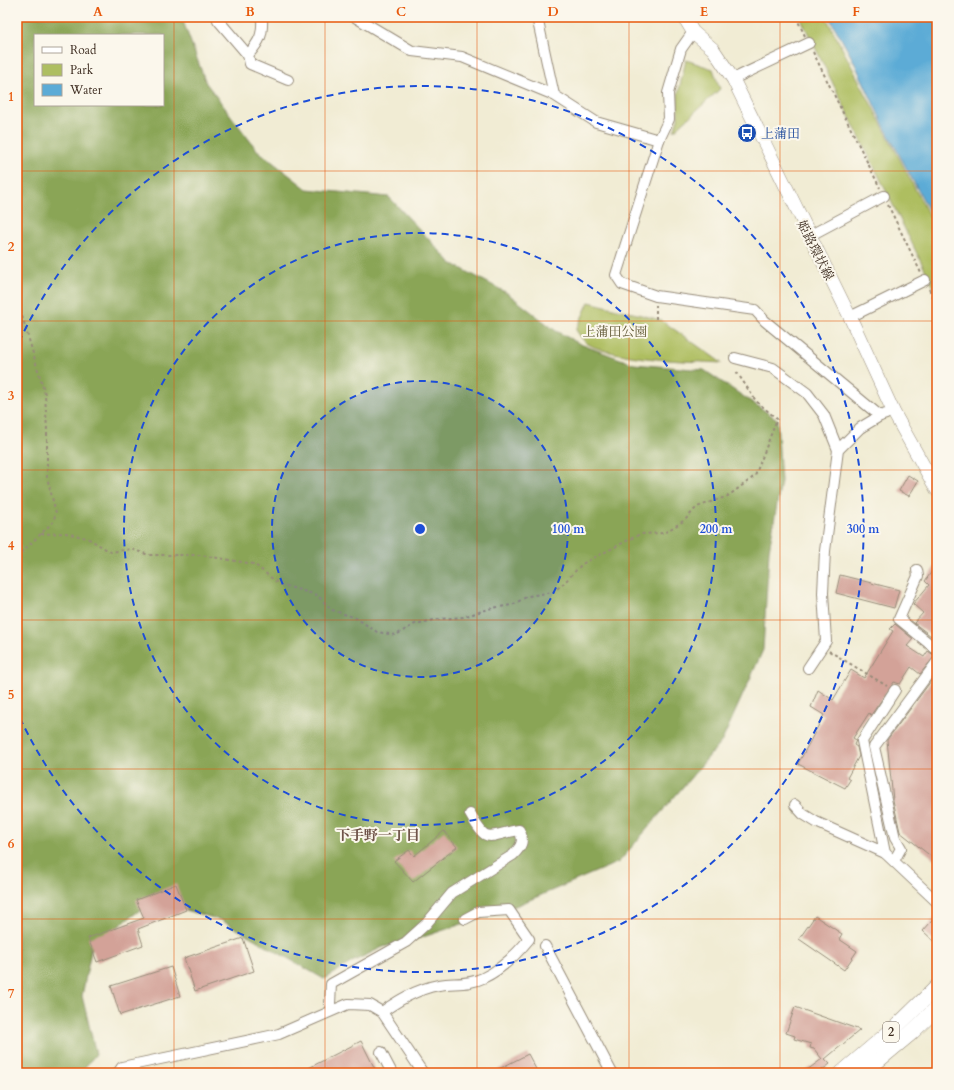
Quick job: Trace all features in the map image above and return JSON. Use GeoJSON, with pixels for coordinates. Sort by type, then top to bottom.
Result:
{"type":"FeatureCollection","features":[{"type":"Feature","properties":{"kind":"highway","name":"2"},"geometry":{"type":"LineString","coordinates":[[842,1073],[898,1025],[937,987]]}},
{"type":"Feature","properties":{"kind":"highway","name":"2"},"geometry":{"type":"LineString","coordinates":[[863,1073],[911,1033],[937,1008]]}},
{"type":"Feature","properties":{"kind":"main road","name":"姫路環状線"},"geometry":{"type":"LineString","coordinates":[[684,17],[693,32],[713,49],[733,79],[850,317],[894,413],[933,473],[937,490]]}},
{"type":"Feature","properties":{"kind":"street"},"geometry":{"type":"LineString","coordinates":[[248,55],[257,44],[263,31],[262,17]]}},
{"type":"Feature","properties":{"kind":"street"},"geometry":{"type":"LineString","coordinates":[[355,17],[412,51],[462,57],[554,95],[596,122],[659,140]]}},
{"type":"Feature","properties":{"kind":"street"},"geometry":{"type":"LineString","coordinates":[[537,17],[554,95]]}},
{"type":"Feature","properties":{"kind":"street"},"geometry":{"type":"LineString","coordinates":[[218,20],[248,55],[250,64],[288,80]]}},
{"type":"Feature","properties":{"kind":"street"},"geometry":{"type":"LineString","coordinates":[[693,32],[681,49],[668,93],[669,119],[659,140],[616,275],[622,284],[656,296],[756,310],[765,321],[880,416]]}},
{"type":"Feature","properties":{"kind":"street"},"geometry":{"type":"LineString","coordinates":[[733,79],[808,43]]}},
{"type":"Feature","properties":{"kind":"street"},"geometry":{"type":"LineString","coordinates":[[809,236],[884,196]]}},
{"type":"Feature","properties":{"kind":"street"},"geometry":{"type":"LineString","coordinates":[[850,317],[925,280]]}},
{"type":"Feature","properties":{"kind":"street"},"geometry":{"type":"LineString","coordinates":[[734,358],[773,368],[807,393],[824,415],[838,450],[824,551],[823,593],[826,642],[808,668]]}},
{"type":"Feature","properties":{"kind":"street"},"geometry":{"type":"LineString","coordinates":[[838,450],[860,428],[880,416],[894,413]]}},
{"type":"Feature","properties":{"kind":"street"},"geometry":{"type":"LineString","coordinates":[[917,570],[918,576],[899,619],[937,650]]}},
{"type":"Feature","properties":{"kind":"street"},"geometry":{"type":"LineString","coordinates":[[894,861],[901,848],[895,838],[874,747],[937,662]]}},
{"type":"Feature","properties":{"kind":"street"},"geometry":{"type":"LineString","coordinates":[[885,853],[862,741],[895,690]]}},
{"type":"Feature","properties":{"kind":"street"},"geometry":{"type":"LineString","coordinates":[[795,805],[803,814],[816,822],[885,853],[937,902]]}},
{"type":"Feature","properties":{"kind":"street"},"geometry":{"type":"LineString","coordinates":[[332,1010],[330,1004],[331,984],[406,942],[426,924],[452,893],[513,855],[521,847],[523,837],[519,830],[487,836],[480,833],[470,814]]}},
{"type":"Feature","properties":{"kind":"street"},"geometry":{"type":"LineString","coordinates":[[382,1012],[401,998],[445,984],[462,984],[482,979],[512,959],[529,939],[509,910],[478,912],[465,919]]}},
{"type":"Feature","properties":{"kind":"street"},"geometry":{"type":"LineString","coordinates":[[545,946],[612,1073]]}},
{"type":"Feature","properties":{"kind":"street"},"geometry":{"type":"LineString","coordinates":[[118,1073],[122,1067],[279,1034],[348,1004],[370,1005],[382,1012],[423,1073]]}},
{"type":"Feature","properties":{"kind":"street"},"geometry":{"type":"LineString","coordinates":[[381,1052],[392,1073]]}},
{"type":"Feature","properties":{"kind":"path"},"geometry":{"type":"LineString","coordinates":[[796,17],[937,304]]}},
{"type":"Feature","properties":{"kind":"path"},"geometry":{"type":"LineString","coordinates":[[656,296],[656,319]]}},
{"type":"Feature","properties":{"kind":"path"},"geometry":{"type":"LineString","coordinates":[[17,299],[45,394],[48,430],[48,477],[56,513],[53,522],[17,557]]}},
{"type":"Feature","properties":{"kind":"path"},"geometry":{"type":"LineString","coordinates":[[41,534],[66,533],[87,538],[111,552],[131,549],[149,555],[201,555],[254,564],[279,584],[317,595],[332,610],[356,618],[377,632],[396,635],[415,624],[439,619],[463,617],[492,608],[512,605],[528,596],[553,592],[582,564],[640,534],[664,533],[685,520],[697,507],[728,496],[755,476],[777,419],[756,401],[736,371]]}},
{"type":"Feature","properties":{"kind":"path"},"geometry":{"type":"LineString","coordinates":[[823,647],[895,690]]}},
{"type":"Feature","properties":{"kind":"green space"},"geometry":{"type":"Polygon","coordinates":[[[17,17],[125,17],[127,19],[183,21],[206,83],[257,150],[307,189],[389,197],[451,263],[507,293],[556,331],[580,344],[634,364],[704,370],[777,419],[781,481],[769,551],[763,650],[722,741],[619,862],[513,907],[417,939],[383,947],[354,961],[324,979],[221,920],[152,901],[92,946],[82,996],[96,1054],[80,1073],[17,1073],[17,17]]]}},
{"type":"Feature","properties":{"kind":"green space"},"geometry":{"type":"Polygon","coordinates":[[[800,17],[826,17],[937,231],[937,294],[800,17]]]}},
{"type":"Feature","properties":{"kind":"green space"},"geometry":{"type":"Polygon","coordinates":[[[686,60],[713,69],[720,89],[674,131],[678,119],[678,94],[686,60]]]}},
{"type":"Feature","properties":{"kind":"green space","name":"上蒲田公園"},"geometry":{"type":"Polygon","coordinates":[[[589,302],[661,320],[722,363],[634,357],[600,349],[588,344],[576,330],[589,302]]]}},
{"type":"Feature","properties":{"kind":"water"},"geometry":{"type":"Polygon","coordinates":[[[829,17],[937,17],[937,226],[884,126],[853,60],[829,17]]]}},
{"type":"Feature","properties":{"kind":"building"},"geometry":{"type":"Polygon","coordinates":[[[908,475],[918,481],[909,496],[899,491],[908,475]]]}},
{"type":"Feature","properties":{"kind":"building"},"geometry":{"type":"Polygon","coordinates":[[[937,564],[937,629],[931,636],[914,623],[923,613],[913,604],[929,585],[925,581],[937,564]]]}},
{"type":"Feature","properties":{"kind":"building"},"geometry":{"type":"Polygon","coordinates":[[[840,575],[899,590],[894,608],[836,593],[840,575]]]}},
{"type":"Feature","properties":{"kind":"building"},"geometry":{"type":"Polygon","coordinates":[[[895,624],[913,639],[907,646],[924,657],[928,651],[935,656],[920,674],[911,667],[900,684],[894,682],[871,715],[869,713],[853,738],[856,740],[854,745],[857,747],[859,756],[847,778],[850,780],[845,788],[798,764],[824,715],[811,707],[818,690],[833,700],[851,670],[864,678],[893,631],[890,629],[895,624]]]}},
{"type":"Feature","properties":{"kind":"building"},"geometry":{"type":"Polygon","coordinates":[[[937,673],[937,861],[900,832],[893,800],[887,740],[937,673]]]}},
{"type":"Feature","properties":{"kind":"building"},"geometry":{"type":"Polygon","coordinates":[[[444,831],[457,847],[413,882],[394,861],[409,850],[414,856],[444,831]]]}},
{"type":"Feature","properties":{"kind":"building"},"geometry":{"type":"Polygon","coordinates":[[[176,884],[186,910],[138,929],[143,945],[97,962],[88,938],[144,918],[136,900],[176,884]]]}},
{"type":"Feature","properties":{"kind":"building"},"geometry":{"type":"Polygon","coordinates":[[[937,915],[937,944],[923,931],[937,915]]]}},
{"type":"Feature","properties":{"kind":"building"},"geometry":{"type":"Polygon","coordinates":[[[815,916],[842,934],[839,939],[857,951],[844,970],[799,939],[815,916]]]}},
{"type":"Feature","properties":{"kind":"building"},"geometry":{"type":"Polygon","coordinates":[[[243,938],[254,971],[195,991],[184,958],[243,938]]]}},
{"type":"Feature","properties":{"kind":"building"},"geometry":{"type":"Polygon","coordinates":[[[171,967],[180,996],[120,1015],[111,986],[171,967]]]}},
{"type":"Feature","properties":{"kind":"building"},"geometry":{"type":"Polygon","coordinates":[[[795,1007],[860,1030],[825,1059],[830,1064],[818,1073],[803,1073],[822,1059],[814,1049],[810,1048],[811,1044],[794,1039],[795,1036],[786,1033],[795,1007]]]}},
{"type":"Feature","properties":{"kind":"building"},"geometry":{"type":"Polygon","coordinates":[[[361,1041],[377,1073],[299,1073],[361,1041]]]}},
{"type":"Feature","properties":{"kind":"building"},"geometry":{"type":"Polygon","coordinates":[[[528,1054],[538,1073],[491,1073],[528,1054]]]}},
{"type":"Feature","properties":{"kind":"place","name":"上蒲田"},"geometry":{"type":"Point","coordinates":[747,133]}},
{"type":"Feature","properties":{"kind":"district","name":"下手野一丁目"},"geometry":{"type":"Point","coordinates":[378,835]}}]}
